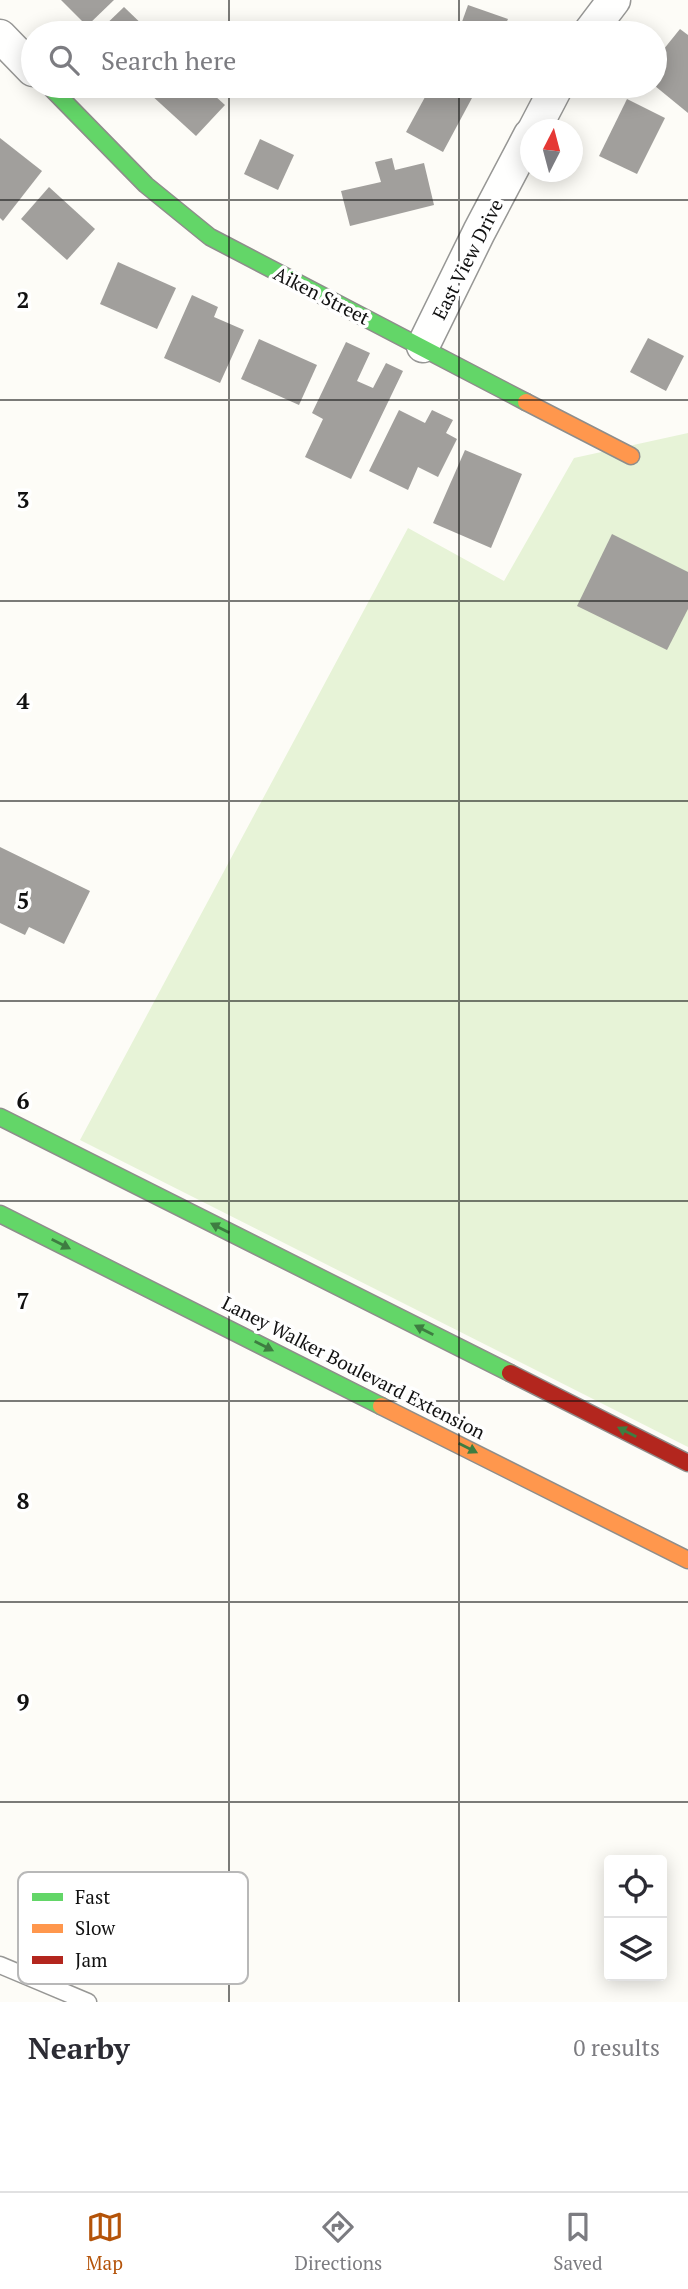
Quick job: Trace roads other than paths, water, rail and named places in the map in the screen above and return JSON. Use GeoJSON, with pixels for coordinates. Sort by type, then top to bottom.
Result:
{"type":"FeatureCollection","features":[{"type":"Feature","properties":{"kind":"main road","name":"Aiken Street"},"geometry":{"type":"LineString","coordinates":[[61,98],[156,195],[186,221],[235,251],[424,346],[631,456]]}},
{"type":"Feature","properties":{"kind":"main road"},"geometry":{"type":"LineString","coordinates":[[0,1117],[688,1463]]}},
{"type":"Feature","properties":{"kind":"main road","name":"Laney Walker Boulevard Extension"},"geometry":{"type":"LineString","coordinates":[[0,1214],[688,1560]]}},
{"type":"Feature","properties":{"kind":"street"},"geometry":{"type":"LineString","coordinates":[[598,21],[614,0]]}},
{"type":"Feature","properties":{"kind":"street"},"geometry":{"type":"LineString","coordinates":[[0,36],[21,58]]}},
{"type":"Feature","properties":{"kind":"street"},"geometry":{"type":"LineString","coordinates":[[540,119],[551,98]]}},
{"type":"Feature","properties":{"kind":"street","name":"East View Drive"},"geometry":{"type":"LineString","coordinates":[[424,346],[520,154]]}},
{"type":"Feature","properties":{"kind":"lane"},"geometry":{"type":"LineString","coordinates":[[0,1965],[18,1973]]}},
{"type":"Feature","properties":{"kind":"lane"},"geometry":{"type":"LineString","coordinates":[[45,1984],[88,2002]]}}]}
